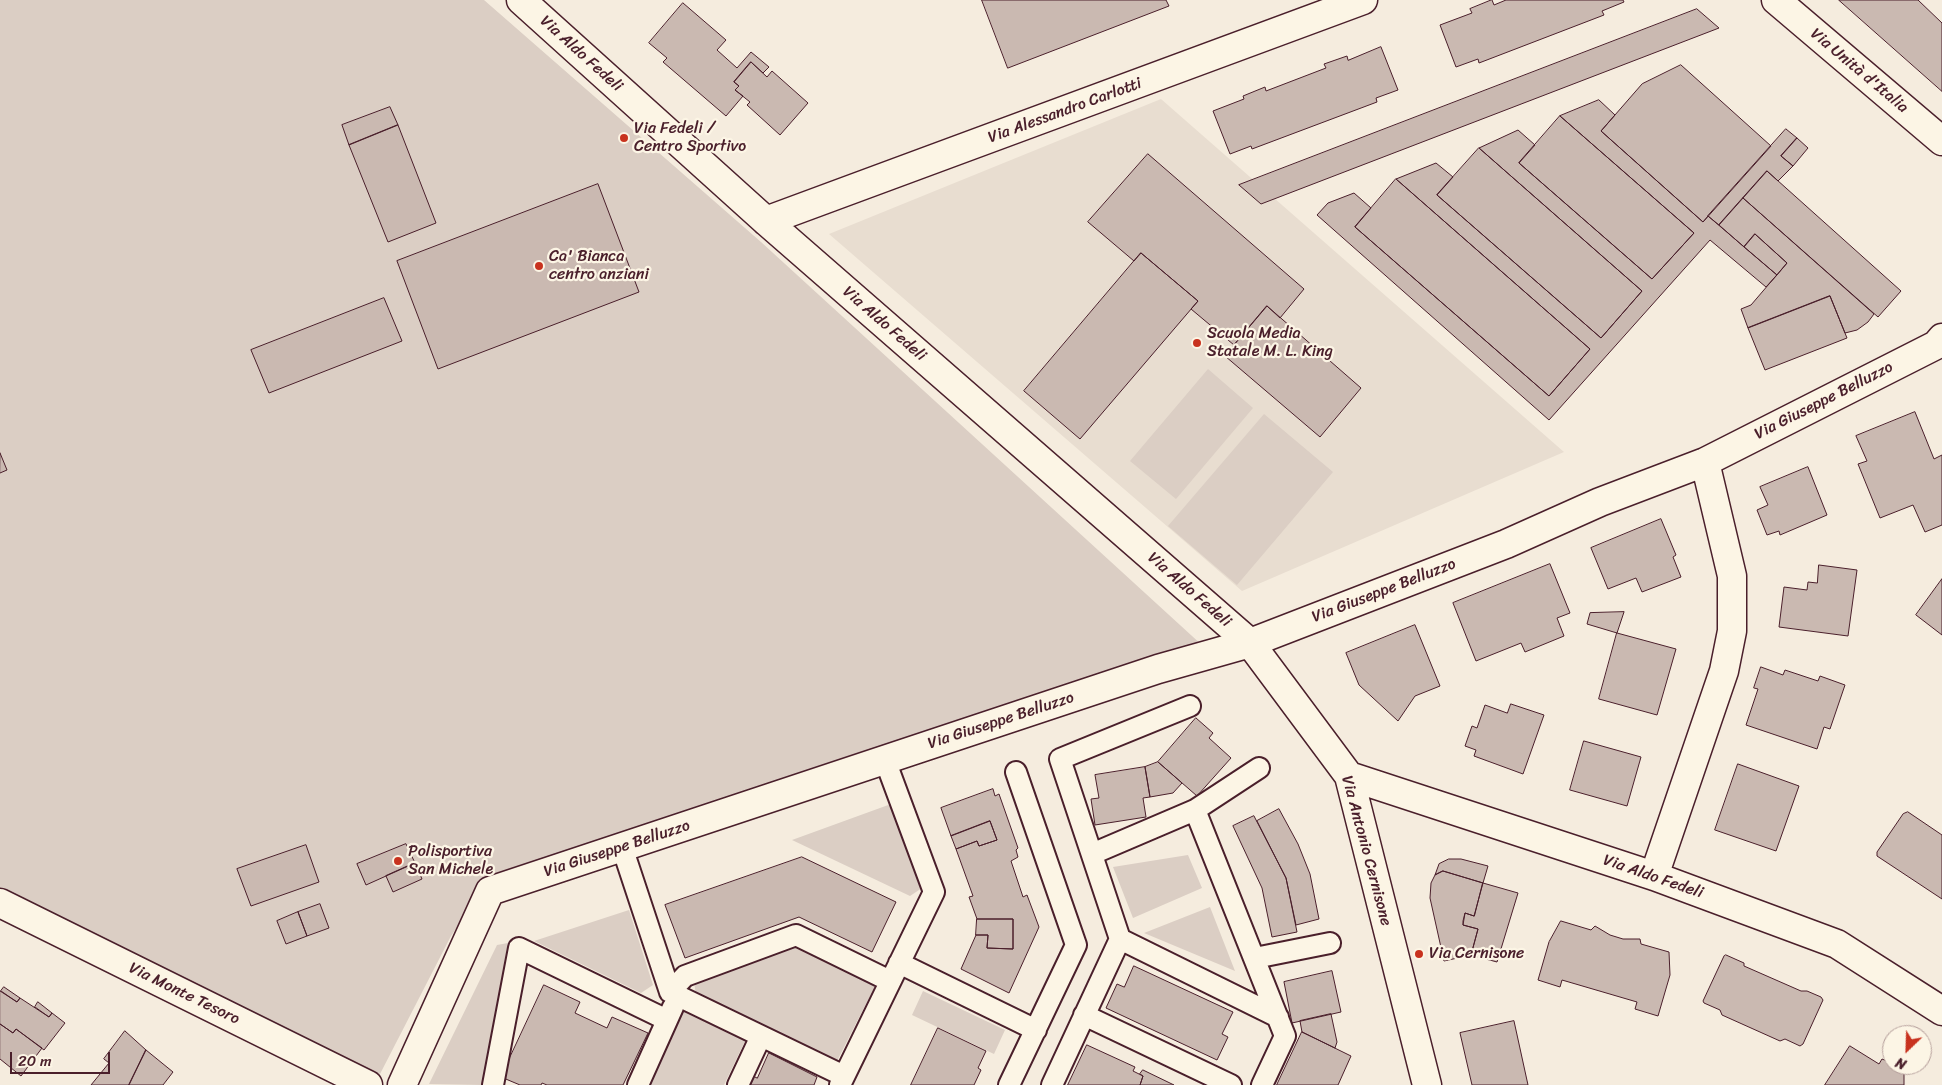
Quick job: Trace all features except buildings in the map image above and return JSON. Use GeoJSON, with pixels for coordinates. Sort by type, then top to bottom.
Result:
{"type":"FeatureCollection","features":[{"type":"Feature","properties":{"kind":"street","name":"Via Aldo Fedeli"},"geometry":{"type":"LineString","coordinates":[[521,0],[766,221],[1250,643]]}},
{"type":"Feature","properties":{"kind":"street","name":"Via Alessandro Carlotti"},"geometry":{"type":"LineString","coordinates":[[766,221],[1363,0]]}},
{"type":"Feature","properties":{"kind":"street","name":"Via Unità d'Italia"},"geometry":{"type":"LineString","coordinates":[[1776,0],[1942,141]]}},
{"type":"Feature","properties":{"kind":"street","name":"Via Giuseppe Belluzzo"},"geometry":{"type":"LineString","coordinates":[[402,1085],[490,891],[1158,669],[1250,643],[1506,544],[1600,502],[1705,462],[1936,344],[1942,338]]}},
{"type":"Feature","properties":{"kind":"street"},"geometry":{"type":"LineString","coordinates":[[1654,876],[1724,671],[1732,631],[1732,576],[1705,462]]}},
{"type":"Feature","properties":{"kind":"street","name":"Via Antonio Cernisone"},"geometry":{"type":"LineString","coordinates":[[1250,643],[1349,776],[1427,1085]]}},
{"type":"Feature","properties":{"kind":"street","name":"Via Aldo Fedeli"},"geometry":{"type":"LineString","coordinates":[[1349,776],[1654,876],[1837,944],[1942,1010]]}},
{"type":"Feature","properties":{"kind":"street","name":"Via Monte Tesoro"},"geometry":{"type":"LineString","coordinates":[[0,903],[368,1085]]}},
{"type":"Feature","properties":{"kind":"lane"},"geometry":{"type":"LineString","coordinates":[[1052,1085],[1120,939],[1060,759],[1190,706]]}},
{"type":"Feature","properties":{"kind":"lane"},"geometry":{"type":"LineString","coordinates":[[622,847],[674,994],[760,1036],[841,1083],[934,892],[885,760]]}},
{"type":"Feature","properties":{"kind":"lane"},"geometry":{"type":"LineString","coordinates":[[1092,854],[1196,810],[1259,768]]}},
{"type":"Feature","properties":{"kind":"lane"},"geometry":{"type":"LineString","coordinates":[[1010,1085],[1076,945],[1016,772]]}},
{"type":"Feature","properties":{"kind":"lane"},"geometry":{"type":"LineString","coordinates":[[1196,810],[1285,1036],[1262,1085]]}},
{"type":"Feature","properties":{"kind":"lane"},"geometry":{"type":"LineString","coordinates":[[638,1085],[667,1020],[674,994],[685,976],[796,935],[890,981]]}},
{"type":"Feature","properties":{"kind":"lane"},"geometry":{"type":"LineString","coordinates":[[1120,939],[1278,1017]]}},
{"type":"Feature","properties":{"kind":"lane"},"geometry":{"type":"LineString","coordinates":[[1255,958],[1330,943]]}},
{"type":"Feature","properties":{"kind":"lane"},"geometry":{"type":"LineString","coordinates":[[493,1085],[519,948],[667,1020]]}},
{"type":"Feature","properties":{"kind":"lane"},"geometry":{"type":"LineString","coordinates":[[899,963],[1036,1030]]}},
{"type":"Feature","properties":{"kind":"lane"},"geometry":{"type":"LineString","coordinates":[[1084,1015],[1230,1085]]}},
{"type":"Feature","properties":{"kind":"lane"},"geometry":{"type":"LineString","coordinates":[[738,1085],[760,1036]]}},
{"type":"Feature","properties":{"kind":"shaded area"},"geometry":{"type":"Polygon","coordinates":[[[0,0],[484,0],[761,242],[1215,657],[474,902],[451,936],[380,1074],[0,895],[0,0]]]}},
{"type":"Feature","properties":{"kind":"shaded area","name":"Scuola Media Statale M. L. King"},"geometry":{"type":"Polygon","coordinates":[[[1161,99],[1564,452],[1242,591],[829,234],[1161,99]]]}},
{"type":"Feature","properties":{"kind":"shaded area"},"geometry":{"type":"Polygon","coordinates":[[[1208,369],[1253,408],[1176,499],[1130,461],[1208,369]]]}},
{"type":"Feature","properties":{"kind":"shaded area"},"geometry":{"type":"Polygon","coordinates":[[[1264,414],[1333,472],[1237,585],[1168,526],[1264,414]]]}},
{"type":"Feature","properties":{"kind":"shaded area"},"geometry":{"type":"Polygon","coordinates":[[[891,804],[922,888],[910,896],[792,840],[891,804]]]}},
{"type":"Feature","properties":{"kind":"shaded area"},"geometry":{"type":"Polygon","coordinates":[[[1188,855],[1202,888],[1133,918],[1113,867],[1188,855]]]}},
{"type":"Feature","properties":{"kind":"shaded area"},"geometry":{"type":"Polygon","coordinates":[[[1210,907],[1235,971],[1144,933],[1210,907]]]}},
{"type":"Feature","properties":{"kind":"shaded area"},"geometry":{"type":"Polygon","coordinates":[[[629,910],[653,985],[641,993],[534,941],[629,910]]]}},
{"type":"Feature","properties":{"kind":"shaded area"},"geometry":{"type":"Polygon","coordinates":[[[508,943],[484,1085],[429,1084],[497,945],[508,943]]]}},
{"type":"Feature","properties":{"kind":"shaded area"},"geometry":{"type":"Polygon","coordinates":[[[795,945],[875,986],[837,1061],[696,996],[694,981],[795,945]]]}},
{"type":"Feature","properties":{"kind":"shaded area"},"geometry":{"type":"Polygon","coordinates":[[[923,991],[1005,1030],[994,1054],[912,1015],[923,991]]]}},
{"type":"Feature","properties":{"kind":"shaded area"},"geometry":{"type":"Polygon","coordinates":[[[683,1009],[746,1039],[724,1085],[648,1085],[683,1009]]]}},
{"type":"Feature","properties":{"kind":"place","name":"Via Fedeli / Centro Sportivo"},"geometry":{"type":"Point","coordinates":[624,138]}},
{"type":"Feature","properties":{"kind":"place","name":"Ca' Bianca centro anziani"},"geometry":{"type":"Point","coordinates":[539,266]}},
{"type":"Feature","properties":{"kind":"place","name":"Scuola Media Statale M. L. King"},"geometry":{"type":"Point","coordinates":[1197,343]}},
{"type":"Feature","properties":{"kind":"place","name":"Polisportiva San Michele"},"geometry":{"type":"Point","coordinates":[398,861]}},
{"type":"Feature","properties":{"kind":"place","name":"Via Cernisone"},"geometry":{"type":"Point","coordinates":[1419,954]}}]}
